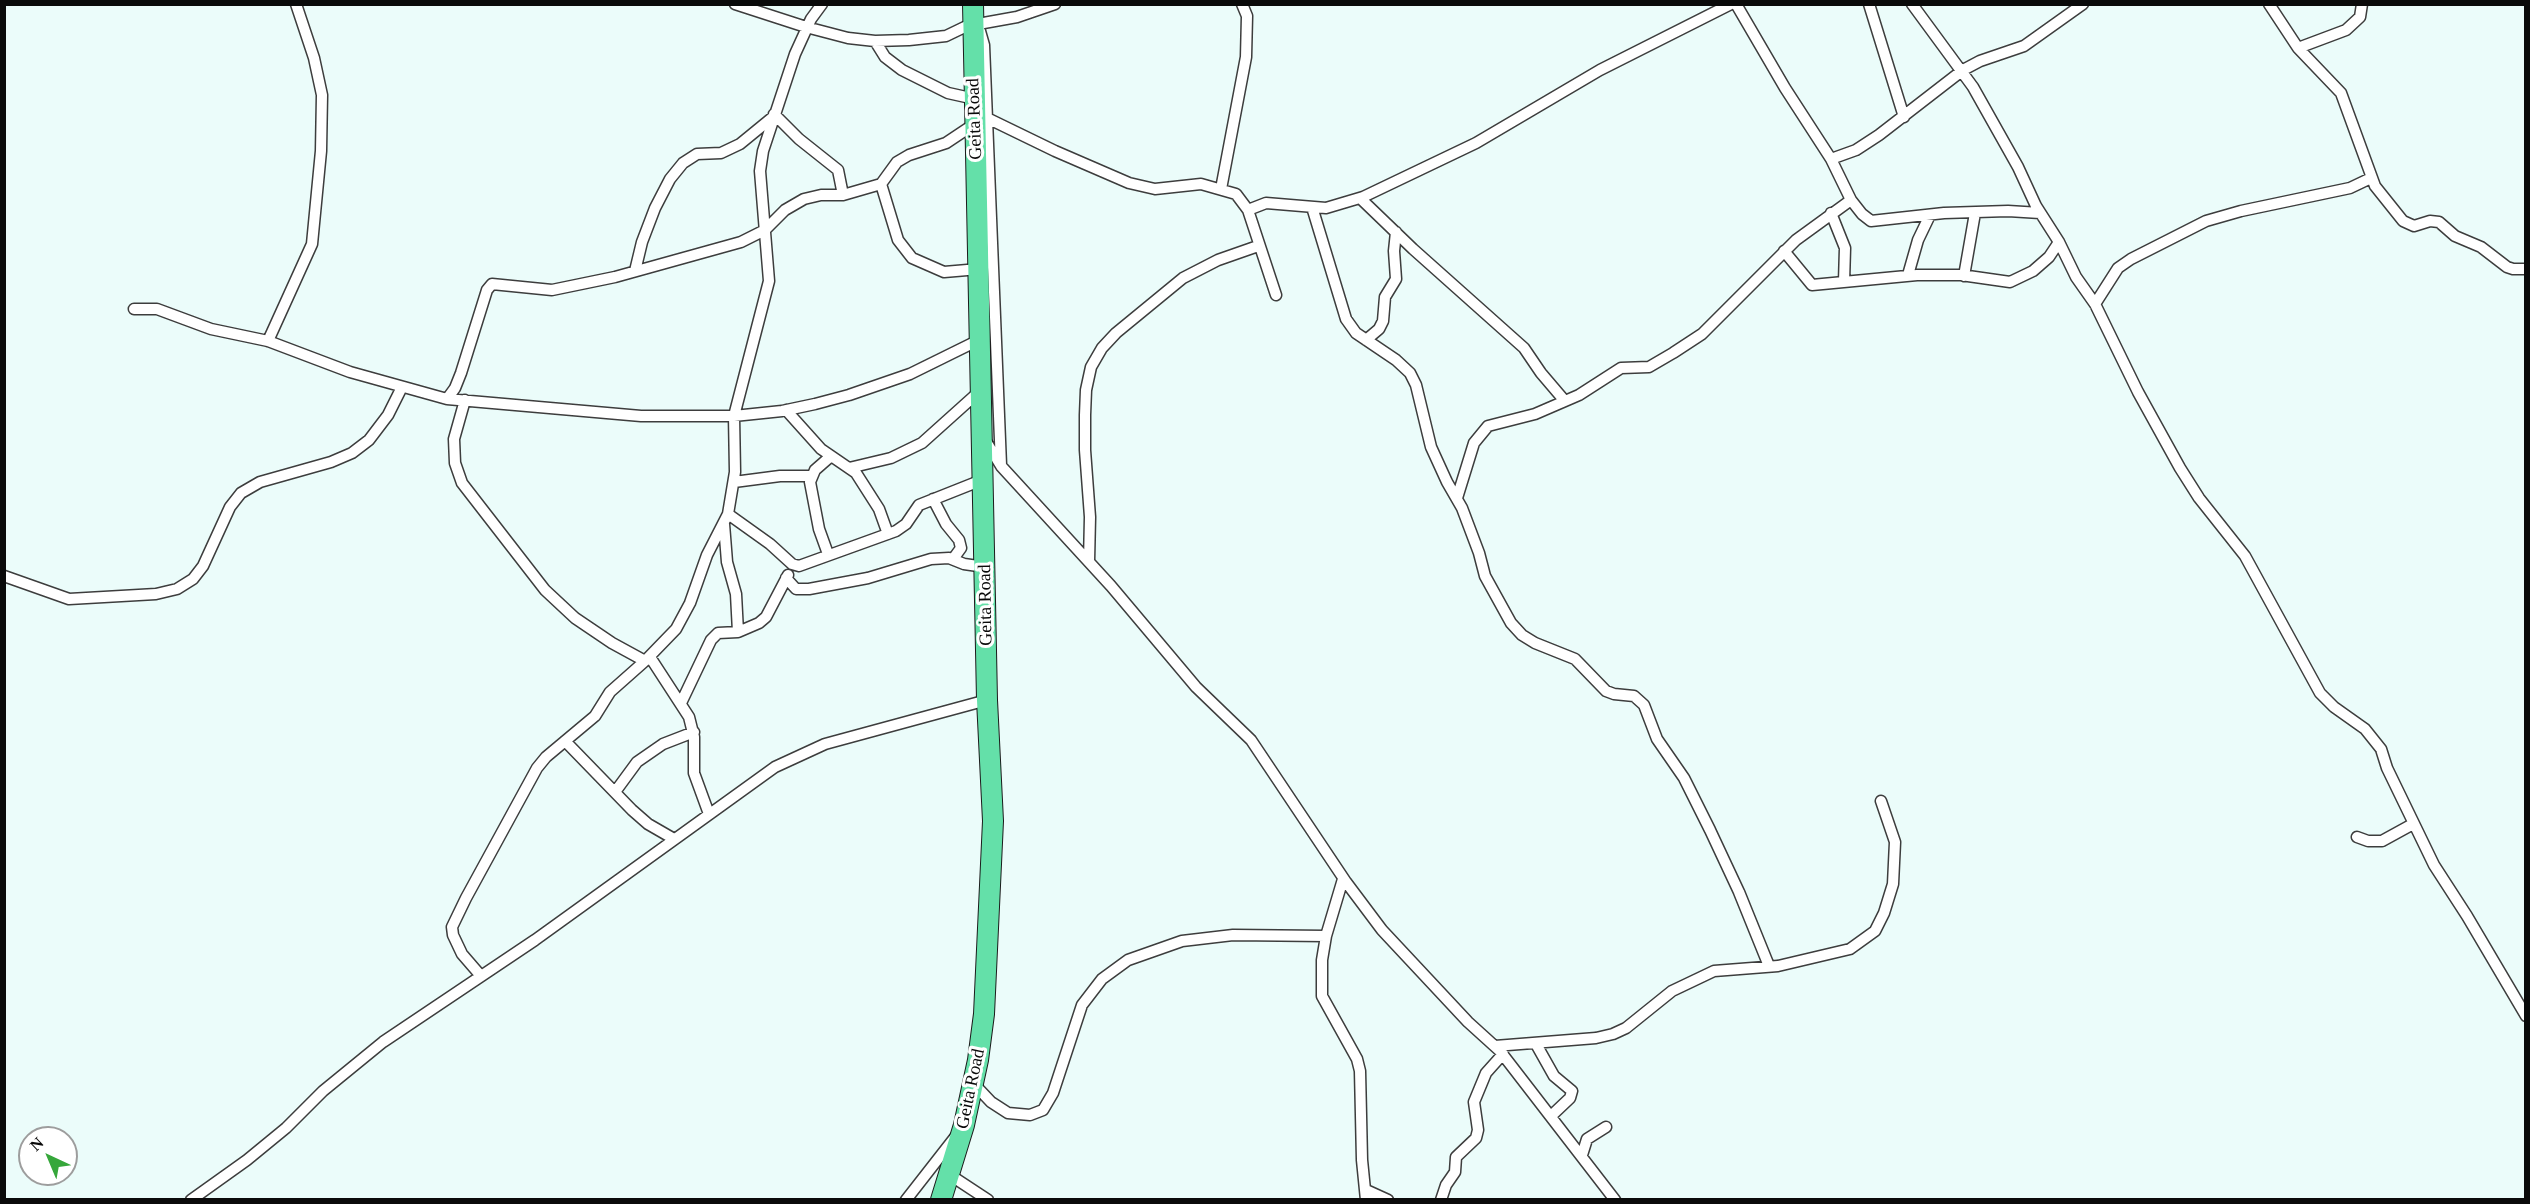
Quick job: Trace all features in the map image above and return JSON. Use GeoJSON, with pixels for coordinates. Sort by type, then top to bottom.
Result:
{"type":"FeatureCollection","features":[{"type":"Feature","properties":{"kind":"highway","name":"Geita Road"},"geometry":{"type":"LineString","coordinates":[[941,1200],[964,1125],[984,1014],[993,821],[987,700],[981,432],[979,269],[982,120],[975,99],[975,14]]}},
{"type":"Feature","properties":{"kind":"street"},"geometry":{"type":"LineString","coordinates":[[268,340],[312,244],[321,151],[322,94],[314,58],[296,4]]}},
{"type":"Feature","properties":{"kind":"street"},"geometry":{"type":"LineString","coordinates":[[735,4],[806,27],[848,38],[875,41],[946,36],[975,14],[1017,17],[1063,4]]}},
{"type":"Feature","properties":{"kind":"street"},"geometry":{"type":"LineString","coordinates":[[738,632],[736,594],[727,562],[726,519],[734,482],[734,416],[769,281],[760,171],[773,115],[806,27],[822,4]]}},
{"type":"Feature","properties":{"kind":"street"},"geometry":{"type":"LineString","coordinates":[[1221,189],[1246,57],[1247,16],[1242,4]]}},
{"type":"Feature","properties":{"kind":"street"},"geometry":{"type":"LineString","coordinates":[[1248,210],[1266,203],[1326,208],[1360,198],[1476,143],[1600,70],[1731,4]]}},
{"type":"Feature","properties":{"kind":"street"},"geometry":{"type":"LineString","coordinates":[[1736,4],[1785,88],[1831,159],[1851,200],[1871,221],[2008,210],[2040,213]]}},
{"type":"Feature","properties":{"kind":"street"},"geometry":{"type":"LineString","coordinates":[[1869,4],[1904,117]]}},
{"type":"Feature","properties":{"kind":"street"},"geometry":{"type":"LineString","coordinates":[[1912,4],[1963,70],[2018,167],[2040,213],[2059,242],[2076,277],[2095,304],[2143,401],[2180,468],[2217,523],[2245,556],[2320,693],[2334,707],[2365,729],[2381,749],[2387,768],[2433,865],[2526,1016]]}},
{"type":"Feature","properties":{"kind":"street"},"geometry":{"type":"LineString","coordinates":[[1831,159],[1856,150],[1904,117],[1963,70],[1980,61],[2024,46],[2083,4]]}},
{"type":"Feature","properties":{"kind":"street"},"geometry":{"type":"LineString","coordinates":[[2269,4],[2298,48],[2341,93],[2351,115],[2371,178],[2390,205],[2409,226],[2421,225],[2430,221],[2439,222],[2455,236],[2481,247],[2507,267],[2526,269]]}},
{"type":"Feature","properties":{"kind":"street"},"geometry":{"type":"LineString","coordinates":[[2298,48],[2346,30],[2360,17],[2362,4]]}},
{"type":"Feature","properties":{"kind":"street"},"geometry":{"type":"LineString","coordinates":[[2058,6],[2065,16]]}},
{"type":"Feature","properties":{"kind":"street"},"geometry":{"type":"LineString","coordinates":[[975,14],[984,45],[982,120],[1001,466]]}},
{"type":"Feature","properties":{"kind":"street"},"geometry":{"type":"LineString","coordinates":[[875,41],[880,51],[902,70],[948,93],[975,99]]}},
{"type":"Feature","properties":{"kind":"street"},"geometry":{"type":"LineString","coordinates":[[773,115],[838,170],[843,195]]}},
{"type":"Feature","properties":{"kind":"street"},"geometry":{"type":"LineString","coordinates":[[635,271],[642,242],[655,208],[670,179],[682,163],[697,154],[722,153],[740,144],[773,115]]}},
{"type":"Feature","properties":{"kind":"street"},"geometry":{"type":"LineString","coordinates":[[982,120],[1129,183],[1155,189],[1202,184],[1236,194],[1248,210],[1276,295]]}},
{"type":"Feature","properties":{"kind":"street"},"geometry":{"type":"LineString","coordinates":[[447,399],[455,388],[484,299],[492,285],[552,290],[569,288],[741,242],[765,230],[785,210],[804,199],[821,195],[843,195],[881,184],[897,162],[909,155],[946,143],[982,120]]}},
{"type":"Feature","properties":{"kind":"street"},"geometry":{"type":"LineString","coordinates":[[2095,304],[2118,268],[2131,259],[2206,222],[2241,211],[2350,188],[2371,178]]}},
{"type":"Feature","properties":{"kind":"street"},"geometry":{"type":"LineString","coordinates":[[881,184],[898,240],[912,258],[944,272],[979,269]]}},
{"type":"Feature","properties":{"kind":"street"},"geometry":{"type":"LineString","coordinates":[[1360,198],[1524,348],[1564,400]]}},
{"type":"Feature","properties":{"kind":"street"},"geometry":{"type":"LineString","coordinates":[[1457,498],[1474,443],[1488,426],[1535,414],[1592,387],[1622,368],[1649,366],[1702,334],[1784,251],[1851,200]]}},
{"type":"Feature","properties":{"kind":"street"},"geometry":{"type":"LineString","coordinates":[[1312,207],[1346,319],[1356,333],[1396,360],[1410,373],[1416,385],[1431,447],[1457,498],[1479,553],[1485,576],[1516,629],[1536,643],[1575,659],[1606,691],[1634,696],[1644,705],[1657,739],[1684,778],[1710,830],[1769,966]]}},
{"type":"Feature","properties":{"kind":"street"},"geometry":{"type":"LineString","coordinates":[[1831,213],[1845,248],[1844,282]]}},
{"type":"Feature","properties":{"kind":"street"},"geometry":{"type":"LineString","coordinates":[[1964,276],[1975,213]]}},
{"type":"Feature","properties":{"kind":"street"},"geometry":{"type":"LineString","coordinates":[[1908,275],[1918,240],[1930,215]]}},
{"type":"Feature","properties":{"kind":"street"},"geometry":{"type":"LineString","coordinates":[[1366,340],[1379,329],[1383,321],[1385,297],[1396,279],[1394,251],[1396,232]]}},
{"type":"Feature","properties":{"kind":"street"},"geometry":{"type":"LineString","coordinates":[[1784,251],[1812,285],[1908,275],[1964,276],[2010,282],[2021,278],[2049,257],[2059,242]]}},
{"type":"Feature","properties":{"kind":"street"},"geometry":{"type":"LineString","coordinates":[[1089,562],[1090,518],[1085,415],[1086,390],[1091,367],[1102,348],[1116,333],[1183,278],[1218,260],[1258,246]]}},
{"type":"Feature","properties":{"kind":"street"},"geometry":{"type":"LineString","coordinates":[[135,309],[157,309],[211,328],[268,340],[350,372],[447,399],[641,416],[734,416],[786,410],[849,395],[910,374],[981,339]]}},
{"type":"Feature","properties":{"kind":"street"},"geometry":{"type":"LineString","coordinates":[[4,576],[69,599],[156,594],[177,589],[193,579],[203,566],[230,507],[241,493],[260,482],[331,462],[352,453],[369,440],[388,415],[402,387]]}},
{"type":"Feature","properties":{"kind":"street"},"geometry":{"type":"LineString","coordinates":[[849,468],[891,458],[922,443],[981,390]]}},
{"type":"Feature","properties":{"kind":"street"},"geometry":{"type":"LineString","coordinates":[[465,400],[454,439],[456,463],[462,483],[545,590],[575,618],[648,659],[681,703],[694,732],[694,772],[709,814]]}},
{"type":"Feature","properties":{"kind":"street"},"geometry":{"type":"LineString","coordinates":[[786,410],[814,443],[856,473],[869,491],[888,534]]}},
{"type":"Feature","properties":{"kind":"street"},"geometry":{"type":"LineString","coordinates":[[981,432],[1001,466],[1089,562],[1196,687],[1251,740],[1343,879],[1407,959],[1468,1022],[1499,1050],[1615,1200]]}},
{"type":"Feature","properties":{"kind":"street"},"geometry":{"type":"LineString","coordinates":[[734,482],[780,476],[811,476],[831,456]]}},
{"type":"Feature","properties":{"kind":"street"},"geometry":{"type":"LineString","coordinates":[[811,476],[811,494],[828,554]]}},
{"type":"Feature","properties":{"kind":"street"},"geometry":{"type":"LineString","coordinates":[[681,703],[711,640],[718,633],[738,632],[759,623],[766,617],[786,578],[797,565],[902,528],[919,505],[982,480]]}},
{"type":"Feature","properties":{"kind":"street"},"geometry":{"type":"LineString","coordinates":[[933,499],[946,524],[959,540],[961,548],[953,559]]}},
{"type":"Feature","properties":{"kind":"street"},"geometry":{"type":"LineString","coordinates":[[481,976],[462,954],[453,939],[452,927],[537,768],[595,716],[610,692],[648,659],[670,636],[683,617],[707,555],[726,519]]}},
{"type":"Feature","properties":{"kind":"street"},"geometry":{"type":"LineString","coordinates":[[726,519],[770,544],[792,564],[797,565]]}},
{"type":"Feature","properties":{"kind":"street"},"geometry":{"type":"LineString","coordinates":[[786,578],[796,589],[809,589],[868,578],[931,559],[953,559],[964,564],[985,567]]}},
{"type":"Feature","properties":{"kind":"street"},"geometry":{"type":"LineString","coordinates":[[191,1200],[247,1160],[286,1128],[323,1091],[383,1042],[535,940],[775,767],[798,754],[864,732],[987,700]]}},
{"type":"Feature","properties":{"kind":"street"},"geometry":{"type":"LineString","coordinates":[[615,792],[637,762],[663,744],[694,732]]}},
{"type":"Feature","properties":{"kind":"street"},"geometry":{"type":"LineString","coordinates":[[565,741],[648,824],[674,839]]}},
{"type":"Feature","properties":{"kind":"street"},"geometry":{"type":"LineString","coordinates":[[1499,1050],[1614,1034],[1626,1028],[1672,991],[1714,971],[1803,961],[1850,949],[1875,931],[1884,913],[1893,884],[1895,842],[1881,801]]}},
{"type":"Feature","properties":{"kind":"street"},"geometry":{"type":"LineString","coordinates":[[2358,837],[2368,841],[2382,841],[2413,824]]}},
{"type":"Feature","properties":{"kind":"street"},"geometry":{"type":"LineString","coordinates":[[1343,879],[1326,936],[1322,960],[1322,996],[1357,1059],[1360,1071],[1362,1160],[1366,1195],[1388,1200]]}},
{"type":"Feature","properties":{"kind":"street"},"geometry":{"type":"LineString","coordinates":[[973,1083],[991,1102],[1008,1113],[1030,1115],[1043,1110],[1053,1093],[1082,1005],[1102,979],[1135,956],[1182,941],[1233,935],[1326,936]]}},
{"type":"Feature","properties":{"kind":"street"},"geometry":{"type":"LineString","coordinates":[[1536,1044],[1550,1071],[1572,1091],[1570,1098],[1551,1116]]}},
{"type":"Feature","properties":{"kind":"street"},"geometry":{"type":"LineString","coordinates":[[1441,1200],[1446,1185],[1455,1172],[1456,1157],[1476,1138],[1478,1130],[1474,1102],[1499,1050]]}},
{"type":"Feature","properties":{"kind":"street"},"geometry":{"type":"LineString","coordinates":[[906,1200],[964,1125]]}},
{"type":"Feature","properties":{"kind":"street"},"geometry":{"type":"LineString","coordinates":[[1582,1155],[1587,1139],[1606,1127]]}},
{"type":"Feature","properties":{"kind":"street"},"geometry":{"type":"LineString","coordinates":[[950,1175],[988,1200]]}}]}
